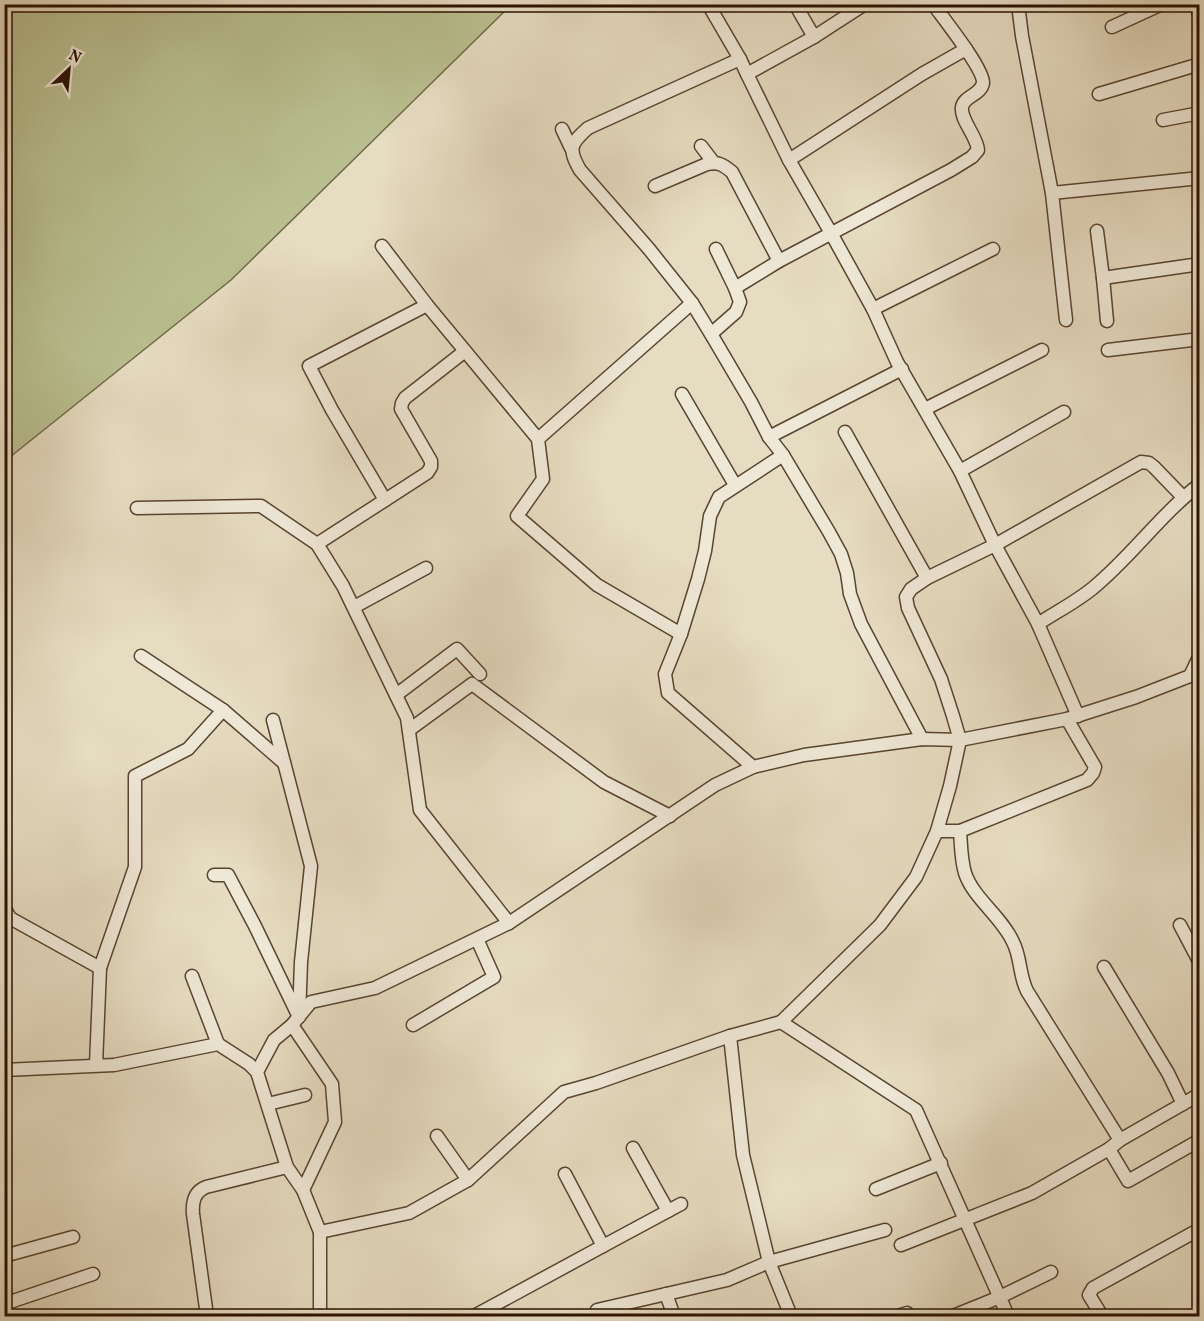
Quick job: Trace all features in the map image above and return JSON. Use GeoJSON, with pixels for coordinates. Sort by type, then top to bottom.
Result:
{"type":"FeatureCollection","features":[{"type":"Feature","properties":{"kind":"street"},"geometry":{"type":"LineString","coordinates":[[708,4],[740,59],[789,160],[873,309],[897,361],[960,471],[995,545],[1038,624],[1072,718],[1095,767],[1087,780],[960,831],[936,831]]}},
{"type":"Feature","properties":{"kind":"street"},"geometry":{"type":"LineString","coordinates":[[795,4],[814,37]]}},
{"type":"Feature","properties":{"kind":"street"},"geometry":{"type":"LineString","coordinates":[[747,74],[814,37],[866,4]]}},
{"type":"Feature","properties":{"kind":"street"},"geometry":{"type":"LineString","coordinates":[[735,288],[779,261],[951,170],[972,157],[978,150],[978,144],[962,108],[964,102],[980,90],[983,82],[981,72],[933,4]]}},
{"type":"Feature","properties":{"kind":"street"},"geometry":{"type":"LineString","coordinates":[[1018,4],[1052,193],[1066,320]]}},
{"type":"Feature","properties":{"kind":"street"},"geometry":{"type":"LineString","coordinates":[[1112,27],[1162,4]]}},
{"type":"Feature","properties":{"kind":"street"},"geometry":{"type":"LineString","coordinates":[[1196,4],[1200,17]]}},
{"type":"Feature","properties":{"kind":"street"},"geometry":{"type":"LineString","coordinates":[[789,160],[922,74],[966,50]]}},
{"type":"Feature","properties":{"kind":"street"},"geometry":{"type":"LineString","coordinates":[[571,148],[588,128],[740,59]]}},
{"type":"Feature","properties":{"kind":"street"},"geometry":{"type":"LineString","coordinates":[[1099,94],[1200,64]]}},
{"type":"Feature","properties":{"kind":"street"},"geometry":{"type":"LineString","coordinates":[[1163,120],[1200,113]]}},
{"type":"Feature","properties":{"kind":"street"},"geometry":{"type":"LineString","coordinates":[[562,129],[580,170],[649,249],[692,303],[751,402],[769,437],[783,455],[841,554],[850,594],[861,624],[922,739]]}},
{"type":"Feature","properties":{"kind":"street"},"geometry":{"type":"LineString","coordinates":[[701,146],[714,163]]}},
{"type":"Feature","properties":{"kind":"street"},"geometry":{"type":"LineString","coordinates":[[655,186],[707,164],[722,164],[732,172],[779,261]]}},
{"type":"Feature","properties":{"kind":"street"},"geometry":{"type":"LineString","coordinates":[[1052,193],[1200,178]]}},
{"type":"Feature","properties":{"kind":"street"},"geometry":{"type":"LineString","coordinates":[[1097,231],[1107,321]]}},
{"type":"Feature","properties":{"kind":"street"},"geometry":{"type":"LineString","coordinates":[[382,246],[427,305],[538,439],[543,479],[517,516],[597,585],[681,634]]}},
{"type":"Feature","properties":{"kind":"street"},"geometry":{"type":"LineString","coordinates":[[711,334],[736,312],[740,302],[716,249]]}},
{"type":"Feature","properties":{"kind":"street"},"geometry":{"type":"LineString","coordinates":[[873,309],[993,249]]}},
{"type":"Feature","properties":{"kind":"street"},"geometry":{"type":"LineString","coordinates":[[1104,278],[1200,264]]}},
{"type":"Feature","properties":{"kind":"street"},"geometry":{"type":"LineString","coordinates":[[538,439],[692,303]]}},
{"type":"Feature","properties":{"kind":"street"},"geometry":{"type":"LineString","coordinates":[[385,500],[309,366],[427,305]]}},
{"type":"Feature","properties":{"kind":"street"},"geometry":{"type":"LineString","coordinates":[[1108,350],[1200,339]]}},
{"type":"Feature","properties":{"kind":"street"},"geometry":{"type":"LineString","coordinates":[[925,409],[1042,350]]}},
{"type":"Feature","properties":{"kind":"street"},"geometry":{"type":"LineString","coordinates":[[317,544],[427,473],[431,467],[431,461],[401,409],[402,403],[405,398],[465,351]]}},
{"type":"Feature","properties":{"kind":"street"},"geometry":{"type":"LineString","coordinates":[[769,437],[897,361]]}},
{"type":"Feature","properties":{"kind":"street"},"geometry":{"type":"LineString","coordinates":[[682,394],[735,485]]}},
{"type":"Feature","properties":{"kind":"street"},"geometry":{"type":"LineString","coordinates":[[960,471],[1064,412]]}},
{"type":"Feature","properties":{"kind":"street"},"geometry":{"type":"LineString","coordinates":[[845,432],[927,578]]}},
{"type":"Feature","properties":{"kind":"street"},"geometry":{"type":"LineString","coordinates":[[753,767],[668,693],[665,674],[681,634],[698,579],[710,516],[719,497],[783,455]]}},
{"type":"Feature","properties":{"kind":"street"},"geometry":{"type":"LineString","coordinates":[[320,1232],[409,1213],[468,1180],[564,1092],[730,1036],[781,1022],[880,925],[916,877],[936,831],[950,786],[960,740],[941,679],[908,609],[906,597],[911,589],[927,578],[995,545],[1141,462],[1149,463],[1154,467],[1183,497]]}},
{"type":"Feature","properties":{"kind":"street"},"geometry":{"type":"LineString","coordinates":[[1038,624],[1092,589],[1132,552],[1183,497],[1200,484]]}},
{"type":"Feature","properties":{"kind":"street"},"geometry":{"type":"LineString","coordinates":[[137,508],[261,506],[317,544],[344,586],[407,718],[420,810],[509,923]]}},
{"type":"Feature","properties":{"kind":"street"},"geometry":{"type":"LineString","coordinates":[[354,607],[426,568]]}},
{"type":"Feature","properties":{"kind":"street"},"geometry":{"type":"LineString","coordinates":[[396,695],[457,649],[480,674]]}},
{"type":"Feature","properties":{"kind":"street"},"geometry":{"type":"LineString","coordinates":[[257,1072],[274,1040],[296,1021],[312,1002],[375,988],[509,923],[715,785],[753,767],[804,755],[922,739],[960,740],[1072,718],[1136,698],[1190,676],[1200,655]]}},
{"type":"Feature","properties":{"kind":"street"},"geometry":{"type":"LineString","coordinates":[[141,656],[223,710],[284,764]]}},
{"type":"Feature","properties":{"kind":"street"},"geometry":{"type":"LineString","coordinates":[[409,730],[472,684],[604,782],[670,816]]}},
{"type":"Feature","properties":{"kind":"street"},"geometry":{"type":"LineString","coordinates":[[96,1065],[100,968],[135,867],[135,776],[188,749],[223,710]]}},
{"type":"Feature","properties":{"kind":"street"},"geometry":{"type":"LineString","coordinates":[[273,720],[311,866],[296,1021]]}},
{"type":"Feature","properties":{"kind":"street"},"geometry":{"type":"LineString","coordinates":[[960,831],[966,874],[972,886],[1012,939],[1017,951],[1022,981],[1120,1140]]}},
{"type":"Feature","properties":{"kind":"street"},"geometry":{"type":"LineString","coordinates":[[214,875],[228,875],[296,1021],[332,1084],[335,1122],[303,1190]]}},
{"type":"Feature","properties":{"kind":"street"},"geometry":{"type":"LineString","coordinates":[[4,907],[10,918],[100,968]]}},
{"type":"Feature","properties":{"kind":"street"},"geometry":{"type":"LineString","coordinates":[[1180,926],[1199,962]]}},
{"type":"Feature","properties":{"kind":"street"},"geometry":{"type":"LineString","coordinates":[[413,1024],[495,977],[477,939]]}},
{"type":"Feature","properties":{"kind":"street"},"geometry":{"type":"LineString","coordinates":[[1104,967],[1168,1073],[1184,1104]]}},
{"type":"Feature","properties":{"kind":"street"},"geometry":{"type":"LineString","coordinates":[[192,976],[218,1044],[249,1064],[257,1072],[287,1167],[303,1190],[320,1232],[319,1316]]}},
{"type":"Feature","properties":{"kind":"street"},"geometry":{"type":"LineString","coordinates":[[781,1022],[916,1110],[1008,1317]]}},
{"type":"Feature","properties":{"kind":"street"},"geometry":{"type":"LineString","coordinates":[[730,1036],[743,1155],[769,1262],[791,1317]]}},
{"type":"Feature","properties":{"kind":"street"},"geometry":{"type":"LineString","coordinates":[[4,1070],[114,1065],[218,1044]]}},
{"type":"Feature","properties":{"kind":"street"},"geometry":{"type":"LineString","coordinates":[[901,1245],[1032,1193],[1200,1094]]}},
{"type":"Feature","properties":{"kind":"street"},"geometry":{"type":"LineString","coordinates":[[268,1104],[305,1095]]}},
{"type":"Feature","properties":{"kind":"street"},"geometry":{"type":"LineString","coordinates":[[438,1136],[468,1180]]}},
{"type":"Feature","properties":{"kind":"street"},"geometry":{"type":"LineString","coordinates":[[1109,1149],[1128,1181],[1200,1140]]}},
{"type":"Feature","properties":{"kind":"street"},"geometry":{"type":"LineString","coordinates":[[633,1148],[668,1211]]}},
{"type":"Feature","properties":{"kind":"street"},"geometry":{"type":"LineString","coordinates":[[876,1190],[941,1164]]}},
{"type":"Feature","properties":{"kind":"street"},"geometry":{"type":"LineString","coordinates":[[207,1317],[192,1203],[196,1194],[206,1187],[287,1167]]}},
{"type":"Feature","properties":{"kind":"street"},"geometry":{"type":"LineString","coordinates":[[565,1174],[603,1246]]}},
{"type":"Feature","properties":{"kind":"street"},"geometry":{"type":"LineString","coordinates":[[478,1316],[681,1204]]}},
{"type":"Feature","properties":{"kind":"street"},"geometry":{"type":"LineString","coordinates":[[1102,1317],[1089,1295],[1093,1288],[1200,1229]]}},
{"type":"Feature","properties":{"kind":"street"},"geometry":{"type":"LineString","coordinates":[[597,1310],[727,1280],[769,1262],[885,1230]]}},
{"type":"Feature","properties":{"kind":"street"},"geometry":{"type":"LineString","coordinates":[[4,1256],[73,1237]]}},
{"type":"Feature","properties":{"kind":"street"},"geometry":{"type":"LineString","coordinates":[[953,1317],[1051,1272]]}},
{"type":"Feature","properties":{"kind":"street"},"geometry":{"type":"LineString","coordinates":[[4,1304],[93,1274]]}},
{"type":"Feature","properties":{"kind":"street"},"geometry":{"type":"LineString","coordinates":[[666,1294],[674,1317]]}},
{"type":"Feature","properties":{"kind":"green space"},"geometry":{"type":"Polygon","coordinates":[[[5,4],[511,5],[231,280],[5,461],[5,4]]]}}]}
